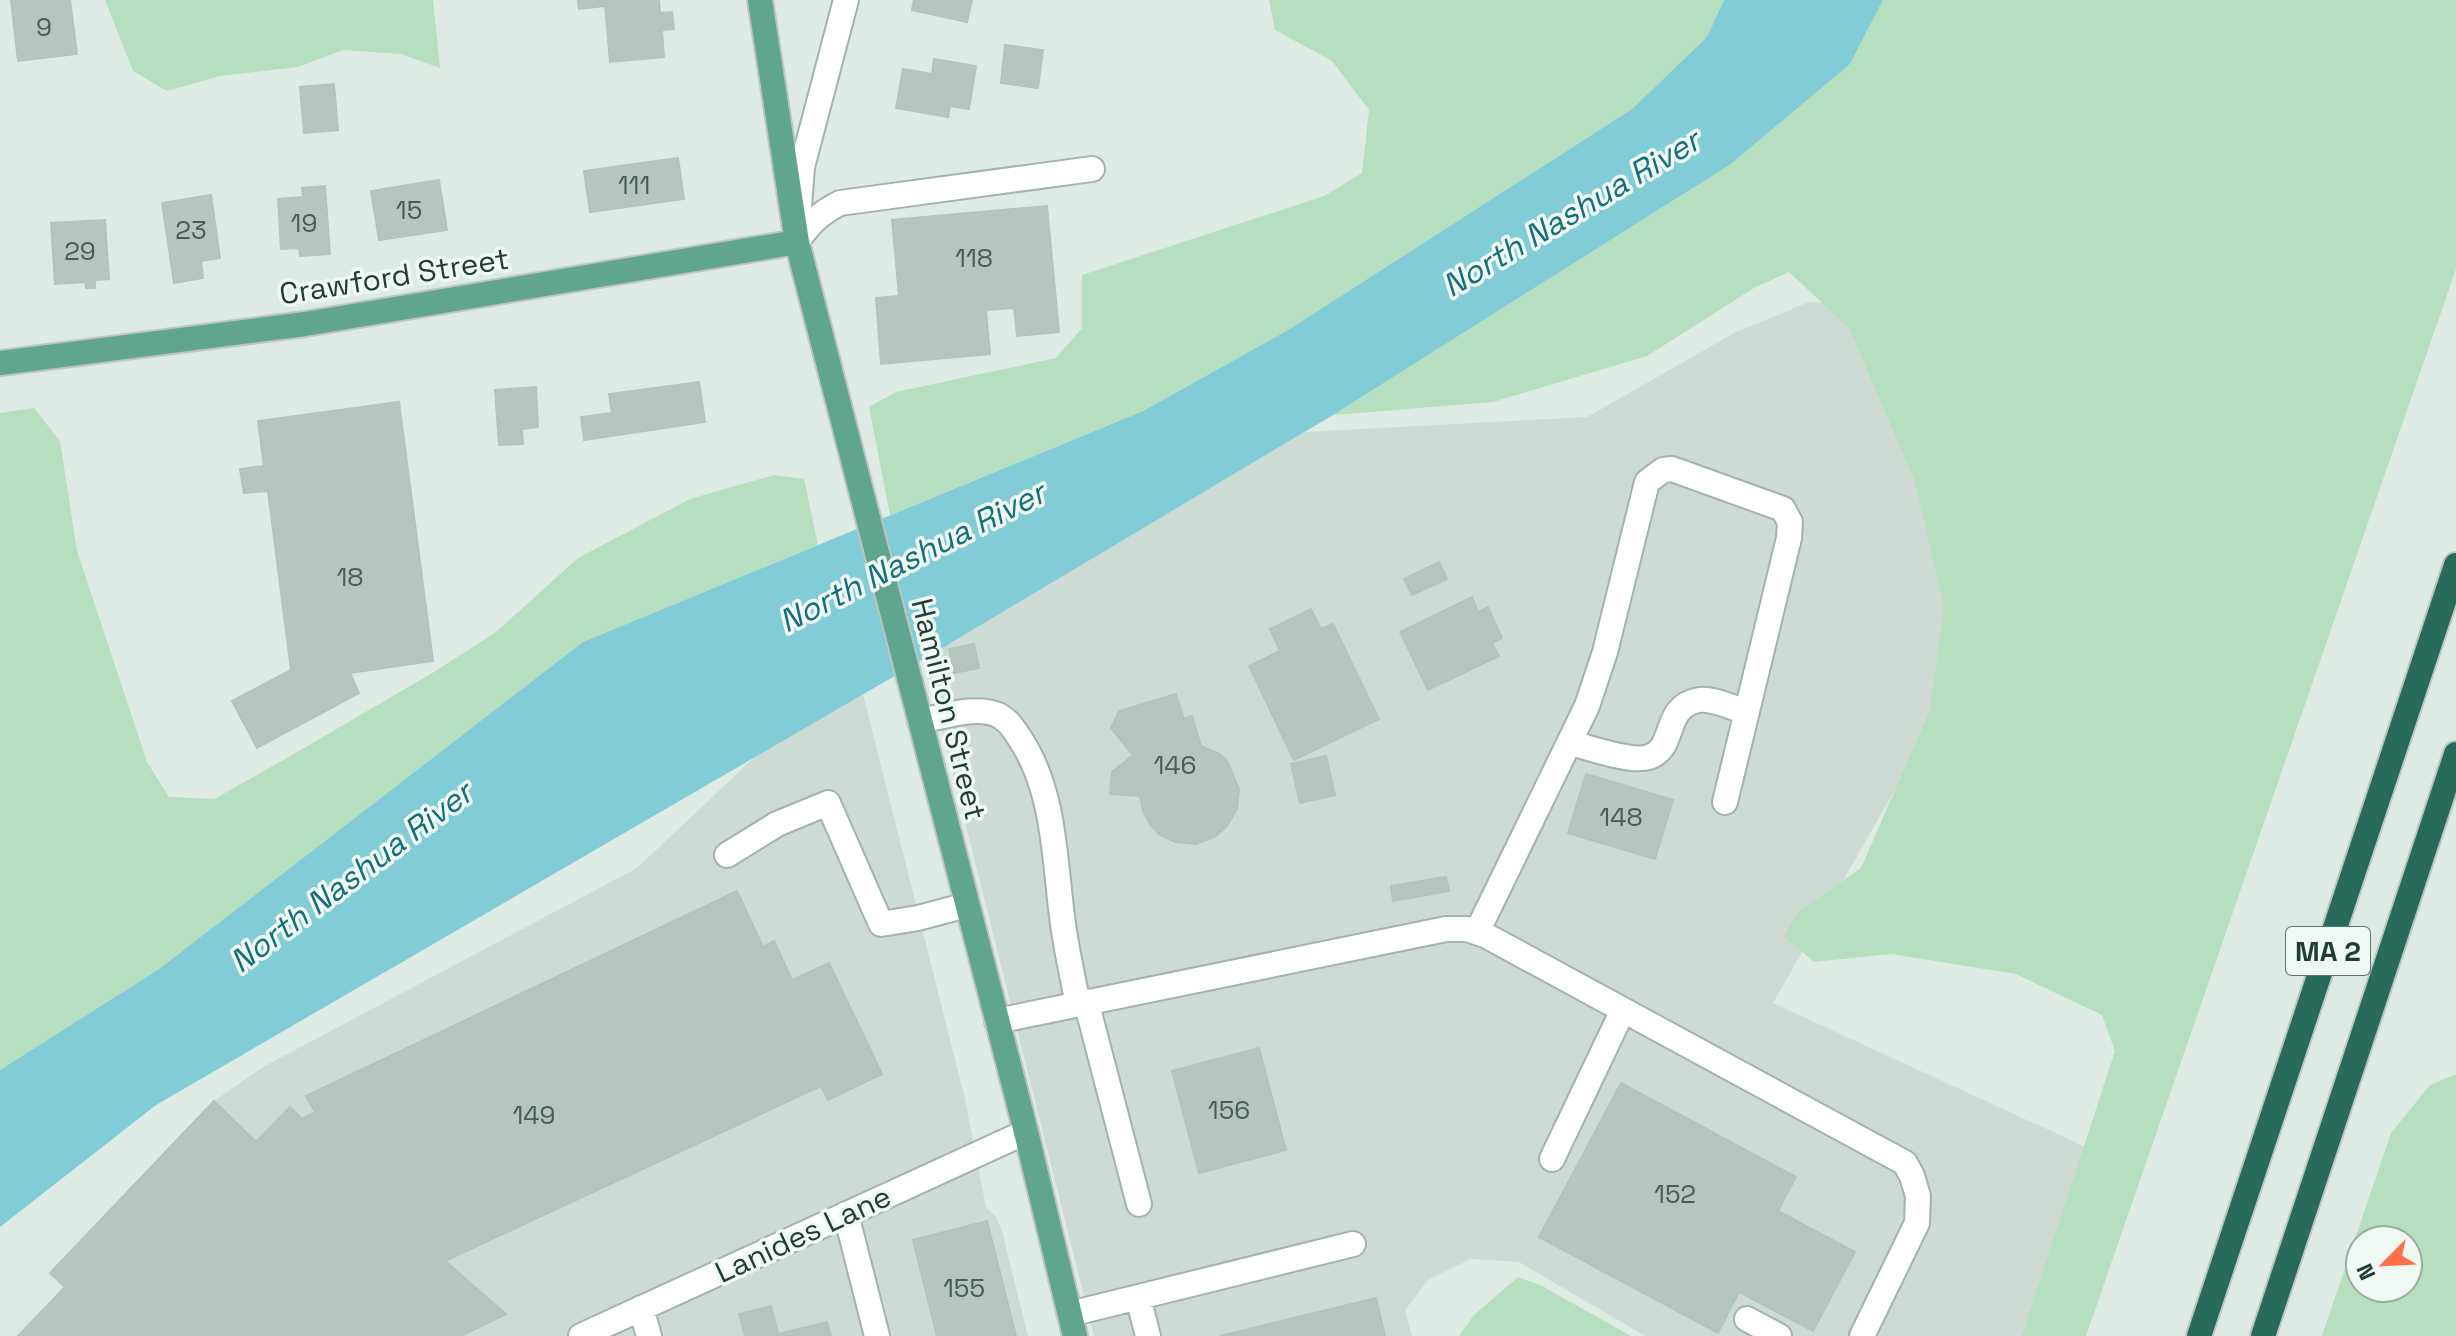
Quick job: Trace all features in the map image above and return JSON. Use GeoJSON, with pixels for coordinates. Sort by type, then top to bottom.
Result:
{"type":"FeatureCollection","features":[{"type":"Feature","properties":{"kind":"highway","name":"MA 2"},"geometry":{"type":"LineString","coordinates":[[2199,1336],[2456,565]]}},
{"type":"Feature","properties":{"kind":"highway","name":"MA 2"},"geometry":{"type":"LineString","coordinates":[[2263,1336],[2456,754]]}},
{"type":"Feature","properties":{"kind":"main road","name":"Hamilton Street"},"geometry":{"type":"LineString","coordinates":[[760,0],[797,242],[1073,1325]]}},
{"type":"Feature","properties":{"kind":"main road","name":"Crawford Street"},"geometry":{"type":"LineString","coordinates":[[0,363],[305,324],[797,242]]}},
{"type":"Feature","properties":{"kind":"street"},"geometry":{"type":"LineString","coordinates":[[797,242],[802,167],[846,0]]}},
{"type":"Feature","properties":{"kind":"street"},"geometry":{"type":"LineString","coordinates":[[797,242],[808,225],[840,203],[1092,169]]}},
{"type":"Feature","properties":{"kind":"street"},"geometry":{"type":"LineString","coordinates":[[1477,932],[1587,706],[1605,652],[1647,482],[1663,470],[1672,469],[1783,509],[1790,522],[1789,538],[1725,802]]}},
{"type":"Feature","properties":{"kind":"street"},"geometry":{"type":"LineString","coordinates":[[1571,743],[1639,759],[1652,757],[1664,747],[1678,711],[1690,704],[1700,700],[1747,712]]}},
{"type":"Feature","properties":{"kind":"street"},"geometry":{"type":"LineString","coordinates":[[920,721],[982,711],[1009,722],[1025,747],[1047,803],[1064,934],[1139,1204]]}},
{"type":"Feature","properties":{"kind":"street"},"geometry":{"type":"LineString","coordinates":[[727,855],[777,824],[828,803],[881,924],[967,905]]}},
{"type":"Feature","properties":{"kind":"street"},"geometry":{"type":"LineString","coordinates":[[997,1021],[1446,929],[1477,932],[1905,1163],[1918,1196],[1917,1223],[1862,1336]]}},
{"type":"Feature","properties":{"kind":"street"},"geometry":{"type":"LineString","coordinates":[[1552,1159],[1623,1010]]}},
{"type":"Feature","properties":{"kind":"street","name":"Lanides Lane"},"geometry":{"type":"LineString","coordinates":[[581,1336],[1026,1132]]}},
{"type":"Feature","properties":{"kind":"street"},"geometry":{"type":"LineString","coordinates":[[846,1214],[877,1336]]}},
{"type":"Feature","properties":{"kind":"street"},"geometry":{"type":"LineString","coordinates":[[1073,1325],[1138,1297],[1353,1244]]}},
{"type":"Feature","properties":{"kind":"street"},"geometry":{"type":"LineString","coordinates":[[1138,1297],[1148,1336]]}},
{"type":"Feature","properties":{"kind":"street"},"geometry":{"type":"LineString","coordinates":[[641,1308],[649,1336]]}},
{"type":"Feature","properties":{"kind":"street"},"geometry":{"type":"LineString","coordinates":[[1747,1319],[1779,1336]]}},
{"type":"Feature","properties":{"kind":"shaded area"},"geometry":{"type":"Polygon","coordinates":[[[1809,302],[1866,305],[1907,394],[1964,669],[1773,1003],[2088,1148],[2040,1336],[1645,1336],[1519,1262],[1471,1259],[1429,1279],[1405,1310],[1412,1336],[1094,1336],[924,658],[1305,432],[1587,417],[1736,332],[1809,302]]]}},
{"type":"Feature","properties":{"kind":"shaded area"},"geometry":{"type":"Polygon","coordinates":[[[863,694],[965,1099],[986,1207],[996,1217],[1002,1231],[1028,1336],[18,1336],[65,1287],[50,1273],[214,1101],[263,1067],[637,868],[757,755],[863,694]]]}},
{"type":"Feature","properties":{"kind":"green space"},"geometry":{"type":"Polygon","coordinates":[[[105,0],[433,0],[440,68],[401,54],[343,50],[298,67],[220,76],[167,91],[133,71],[105,0]]]}},
{"type":"Feature","properties":{"kind":"green space"},"geometry":{"type":"Polygon","coordinates":[[[1269,0],[1724,0],[1707,37],[1632,109],[1288,330],[1143,411],[890,515],[869,407],[896,392],[1056,358],[1082,328],[1082,275],[1324,196],[1362,173],[1369,110],[1332,61],[1275,30],[1269,0]]]}},
{"type":"Feature","properties":{"kind":"green space"},"geometry":{"type":"Polygon","coordinates":[[[1883,0],[2456,0],[2456,269],[2086,1336],[2022,1336],[2115,1051],[2102,1015],[2016,974],[1891,954],[1814,962],[1784,936],[1798,912],[1861,868],[1930,710],[1944,607],[1915,482],[1849,328],[1789,272],[1754,288],[1647,356],[1493,402],[1333,415],[1731,164],[1850,64],[1883,0]]]}},
{"type":"Feature","properties":{"kind":"green space"},"geometry":{"type":"Polygon","coordinates":[[[34,408],[60,441],[77,551],[147,762],[169,797],[214,799],[280,762],[496,632],[578,558],[690,499],[774,475],[804,479],[818,545],[583,642],[159,969],[0,1070],[0,413],[34,408]]]}},
{"type":"Feature","properties":{"kind":"green space"},"geometry":{"type":"Polygon","coordinates":[[[2456,1074],[2456,1336],[2322,1336],[2344,1271],[2344,1304],[2424,1304],[2424,1224],[2360,1224],[2391,1133],[2430,1085],[2456,1074]]]}},
{"type":"Feature","properties":{"kind":"green space"},"geometry":{"type":"Polygon","coordinates":[[[1518,1277],[1540,1285],[1631,1336],[1459,1336],[1474,1315],[1518,1277]]]}},
{"type":"Feature","properties":{"kind":"water","name":"North Nashua River"},"geometry":{"type":"Polygon","coordinates":[[[1724,0],[1883,0],[1850,64],[1731,164],[1333,415],[917,663],[156,1105],[0,1227],[0,1070],[159,969],[583,642],[1143,411],[1288,330],[1632,109],[1707,37],[1724,0]]]}},
{"type":"Feature","properties":{"kind":"building"},"geometry":{"type":"Polygon","coordinates":[[[11,0],[70,0],[77,54],[18,61],[11,0]]]}},
{"type":"Feature","properties":{"kind":"building"},"geometry":{"type":"Polygon","coordinates":[[[578,0],[659,0],[660,13],[672,12],[674,29],[662,30],[664,57],[610,62],[605,6],[579,9],[578,0]]]}},
{"type":"Feature","properties":{"kind":"building"},"geometry":{"type":"Polygon","coordinates":[[[914,0],[972,0],[967,22],[912,10],[914,0]]]}},
{"type":"Feature","properties":{"kind":"building"},"geometry":{"type":"Polygon","coordinates":[[[1005,45],[1043,50],[1038,88],[1001,83],[1005,45]]]}},
{"type":"Feature","properties":{"kind":"building"},"geometry":{"type":"Polygon","coordinates":[[[934,59],[976,66],[969,109],[950,106],[948,117],[896,108],[903,69],[932,74],[934,59]]]}},
{"type":"Feature","properties":{"kind":"building"},"geometry":{"type":"Polygon","coordinates":[[[334,84],[338,130],[304,133],[300,87],[334,84]]]}},
{"type":"Feature","properties":{"kind":"building"},"geometry":{"type":"Polygon","coordinates":[[[678,158],[684,199],[590,212],[584,171],[678,158]]]}},
{"type":"Feature","properties":{"kind":"building"},"geometry":{"type":"Polygon","coordinates":[[[439,180],[447,230],[379,240],[371,191],[439,180]]]}},
{"type":"Feature","properties":{"kind":"building"},"geometry":{"type":"Polygon","coordinates":[[[325,186],[330,254],[300,256],[299,248],[281,249],[278,199],[303,197],[302,188],[325,186]]]}},
{"type":"Feature","properties":{"kind":"building"},"geometry":{"type":"Polygon","coordinates":[[[211,195],[220,258],[201,261],[203,278],[174,283],[162,203],[211,195]]]}},
{"type":"Feature","properties":{"kind":"building"},"geometry":{"type":"Polygon","coordinates":[[[1047,206],[1059,332],[1017,336],[1014,308],[986,310],[990,354],[881,364],[876,298],[899,296],[892,220],[1047,206]]]}},
{"type":"Feature","properties":{"kind":"building"},"geometry":{"type":"Polygon","coordinates":[[[105,220],[109,279],[95,280],[95,288],[86,288],[85,282],[55,284],[51,223],[105,220]]]}},
{"type":"Feature","properties":{"kind":"building"},"geometry":{"type":"Polygon","coordinates":[[[699,382],[705,422],[584,440],[581,417],[612,413],[609,394],[699,382]]]}},
{"type":"Feature","properties":{"kind":"building"},"geometry":{"type":"Polygon","coordinates":[[[536,387],[538,427],[522,429],[523,444],[499,445],[495,390],[536,387]]]}},
{"type":"Feature","properties":{"kind":"building"},"geometry":{"type":"Polygon","coordinates":[[[399,402],[433,661],[350,673],[359,693],[257,748],[232,701],[291,670],[268,491],[244,493],[240,469],[264,466],[258,421],[399,402]]]}},
{"type":"Feature","properties":{"kind":"building"},"geometry":{"type":"Polygon","coordinates":[[[1439,562],[1447,579],[1412,595],[1404,579],[1439,562]]]}},
{"type":"Feature","properties":{"kind":"building"},"geometry":{"type":"Polygon","coordinates":[[[1472,597],[1478,612],[1488,607],[1502,638],[1492,643],[1499,656],[1428,690],[1400,632],[1472,597]]]}},
{"type":"Feature","properties":{"kind":"building"},"geometry":{"type":"Polygon","coordinates":[[[1311,609],[1321,629],[1333,624],[1379,719],[1294,760],[1249,666],[1280,651],[1270,629],[1311,609]]]}},
{"type":"Feature","properties":{"kind":"building"},"geometry":{"type":"Polygon","coordinates":[[[974,644],[979,668],[954,673],[949,649],[974,644]]]}},
{"type":"Feature","properties":{"kind":"building"},"geometry":{"type":"Polygon","coordinates":[[[1176,694],[1184,719],[1192,716],[1201,746],[1220,754],[1227,761],[1239,789],[1237,809],[1227,826],[1215,837],[1196,844],[1175,842],[1160,835],[1143,811],[1140,796],[1110,794],[1112,772],[1133,755],[1111,728],[1119,711],[1176,694]]]}},
{"type":"Feature","properties":{"kind":"building"},"geometry":{"type":"Polygon","coordinates":[[[1326,756],[1335,795],[1300,803],[1291,764],[1326,756]]]}},
{"type":"Feature","properties":{"kind":"building"},"geometry":{"type":"Polygon","coordinates":[[[1586,774],[1673,800],[1655,859],[1568,833],[1586,774]]]}},
{"type":"Feature","properties":{"kind":"building"},"geometry":{"type":"Polygon","coordinates":[[[1446,877],[1449,891],[1393,901],[1391,886],[1446,877]]]}},
{"type":"Feature","properties":{"kind":"building"},"geometry":{"type":"Polygon","coordinates":[[[737,891],[763,947],[774,941],[792,980],[829,963],[882,1074],[828,1100],[821,1086],[445,1261],[506,1314],[461,1336],[18,1336],[65,1287],[50,1273],[214,1101],[256,1142],[290,1107],[302,1119],[315,1112],[306,1096],[737,891]]]}},
{"type":"Feature","properties":{"kind":"building"},"geometry":{"type":"Polygon","coordinates":[[[1259,1048],[1286,1150],[1199,1173],[1172,1071],[1259,1048]]]}},
{"type":"Feature","properties":{"kind":"building"},"geometry":{"type":"Polygon","coordinates":[[[1621,1083],[1796,1177],[1778,1211],[1855,1252],[1813,1331],[1739,1292],[1718,1333],[1539,1237],[1621,1083]]]}},
{"type":"Feature","properties":{"kind":"building"},"geometry":{"type":"Polygon","coordinates":[[[987,1221],[1016,1336],[937,1336],[913,1240],[987,1221]]]}},
{"type":"Feature","properties":{"kind":"building"},"geometry":{"type":"Polygon","coordinates":[[[1376,1298],[1385,1336],[1220,1336],[1376,1298]]]}},
{"type":"Feature","properties":{"kind":"building"},"geometry":{"type":"Polygon","coordinates":[[[771,1306],[778,1334],[827,1322],[831,1336],[745,1336],[739,1314],[771,1306]]]}}]}
